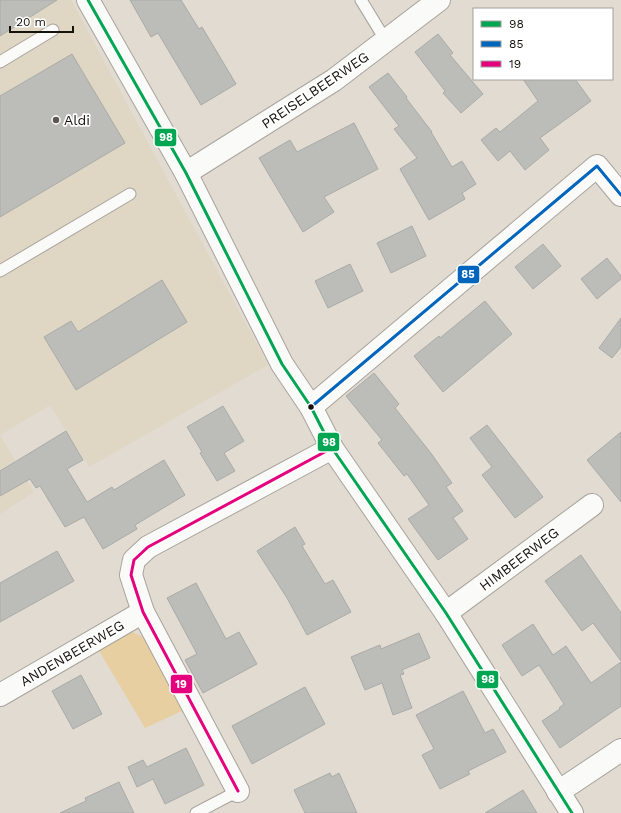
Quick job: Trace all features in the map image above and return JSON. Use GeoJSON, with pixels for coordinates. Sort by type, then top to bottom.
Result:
{"type":"FeatureCollection","features":[{"type":"Feature","properties":{"kind":"street"},"geometry":{"type":"LineString","coordinates":[[88,0],[186,173],[282,364],[311,407],[332,448],[446,613],[572,813]]}},
{"type":"Feature","properties":{"kind":"street","name":"PREISELBEERWEG"},"geometry":{"type":"LineString","coordinates":[[186,173],[334,80],[439,0]]}},
{"type":"Feature","properties":{"kind":"street"},"geometry":{"type":"LineString","coordinates":[[311,407],[597,166],[621,195]]}},
{"type":"Feature","properties":{"kind":"street"},"geometry":{"type":"LineString","coordinates":[[238,791],[144,612],[131,575],[134,560],[148,546],[332,448]]}},
{"type":"Feature","properties":{"kind":"street","name":"HIMBEERWEG"},"geometry":{"type":"LineString","coordinates":[[446,613],[592,505]]}},
{"type":"Feature","properties":{"kind":"street","name":"ANDENBEERWEG"},"geometry":{"type":"LineString","coordinates":[[0,695],[144,612]]}},
{"type":"Feature","properties":{"kind":"street"},"geometry":{"type":"LineString","coordinates":[[558,792],[621,750]]}},
{"type":"Feature","properties":{"kind":"lane"},"geometry":{"type":"LineString","coordinates":[[361,0],[386,41]]}},
{"type":"Feature","properties":{"kind":"lane"},"geometry":{"type":"LineString","coordinates":[[0,62],[53,30]]}},
{"type":"Feature","properties":{"kind":"lane"},"geometry":{"type":"LineString","coordinates":[[0,271],[130,194]]}},
{"type":"Feature","properties":{"kind":"lane"},"geometry":{"type":"LineString","coordinates":[[196,813],[238,791]]}},
{"type":"Feature","properties":{"kind":"shaded area"},"geometry":{"type":"Polygon","coordinates":[[[0,0],[71,0],[268,365],[89,467],[50,405],[0,435],[0,0]]]}},
{"type":"Feature","properties":{"kind":"shaded area"},"geometry":{"type":"Polygon","coordinates":[[[0,435],[34,492],[0,514],[0,435]]]}},
{"type":"Feature","properties":{"kind":"shaded area"},"geometry":{"type":"Polygon","coordinates":[[[132,632],[143,637],[150,646],[184,710],[145,728],[98,649],[125,633],[132,632]]]}},
{"type":"Feature","properties":{"kind":"building"},"geometry":{"type":"Polygon","coordinates":[[[0,0],[57,0],[0,36],[0,0]]]}},
{"type":"Feature","properties":{"kind":"building"},"geometry":{"type":"Polygon","coordinates":[[[130,0],[181,0],[199,29],[202,27],[236,84],[201,105],[158,33],[151,37],[130,0]]]}},
{"type":"Feature","properties":{"kind":"building"},"geometry":{"type":"Polygon","coordinates":[[[438,34],[453,53],[450,55],[483,94],[461,113],[443,93],[445,91],[415,52],[438,34]]]}},
{"type":"Feature","properties":{"kind":"building","name":"Aldi"},"geometry":{"type":"Polygon","coordinates":[[[72,54],[125,143],[0,217],[0,96],[72,54]]]}},
{"type":"Feature","properties":{"kind":"building"},"geometry":{"type":"Polygon","coordinates":[[[388,73],[432,132],[452,167],[462,161],[476,184],[462,193],[465,199],[429,220],[400,169],[417,158],[394,129],[399,126],[369,87],[388,73]]]}},
{"type":"Feature","properties":{"kind":"building"},"geometry":{"type":"Polygon","coordinates":[[[524,80],[576,80],[591,101],[540,138],[549,150],[525,170],[510,151],[498,161],[481,140],[496,128],[500,132],[538,101],[524,80]]]}},
{"type":"Feature","properties":{"kind":"building"},"geometry":{"type":"Polygon","coordinates":[[[354,123],[378,169],[324,197],[334,212],[303,232],[259,158],[290,140],[297,152],[354,123]]]}},
{"type":"Feature","properties":{"kind":"building"},"geometry":{"type":"Polygon","coordinates":[[[412,226],[426,256],[391,273],[377,243],[412,226]]]}},
{"type":"Feature","properties":{"kind":"building"},"geometry":{"type":"Polygon","coordinates":[[[543,244],[561,266],[533,289],[515,267],[543,244]]]}},
{"type":"Feature","properties":{"kind":"building"},"geometry":{"type":"Polygon","coordinates":[[[607,258],[621,276],[621,279],[597,299],[581,279],[607,258]]]}},
{"type":"Feature","properties":{"kind":"building"},"geometry":{"type":"Polygon","coordinates":[[[350,264],[363,291],[328,308],[315,281],[350,264]]]}},
{"type":"Feature","properties":{"kind":"building"},"geometry":{"type":"Polygon","coordinates":[[[162,280],[187,322],[76,390],[44,337],[71,321],[78,332],[162,280]]]}},
{"type":"Feature","properties":{"kind":"building"},"geometry":{"type":"Polygon","coordinates":[[[485,301],[512,334],[443,392],[414,356],[439,336],[440,338],[485,301]]]}},
{"type":"Feature","properties":{"kind":"building"},"geometry":{"type":"Polygon","coordinates":[[[621,318],[621,347],[612,358],[599,348],[621,318]]]}},
{"type":"Feature","properties":{"kind":"building"},"geometry":{"type":"Polygon","coordinates":[[[374,373],[399,404],[395,408],[430,452],[452,483],[446,487],[463,511],[453,518],[468,539],[438,560],[408,519],[429,505],[407,474],[404,476],[378,443],[382,440],[346,396],[374,373]]]}},
{"type":"Feature","properties":{"kind":"building"},"geometry":{"type":"Polygon","coordinates":[[[223,406],[244,441],[224,453],[235,471],[217,481],[200,453],[202,452],[187,427],[223,406]]]}},
{"type":"Feature","properties":{"kind":"building"},"geometry":{"type":"Polygon","coordinates":[[[487,425],[543,497],[515,518],[482,475],[492,467],[470,438],[487,425]]]}},
{"type":"Feature","properties":{"kind":"building"},"geometry":{"type":"Polygon","coordinates":[[[66,431],[83,460],[67,469],[87,502],[112,487],[114,490],[164,460],[185,495],[135,525],[137,529],[103,549],[84,517],[65,527],[40,486],[36,488],[30,479],[0,496],[0,471],[66,431]]]}},
{"type":"Feature","properties":{"kind":"building"},"geometry":{"type":"Polygon","coordinates":[[[621,432],[621,502],[587,460],[621,432]]]}},
{"type":"Feature","properties":{"kind":"building"},"geometry":{"type":"Polygon","coordinates":[[[295,527],[305,544],[302,546],[325,584],[333,580],[351,612],[307,635],[287,598],[257,551],[295,527]]]}},
{"type":"Feature","properties":{"kind":"building"},"geometry":{"type":"Polygon","coordinates":[[[57,551],[74,581],[0,622],[0,583],[57,551]]]}},
{"type":"Feature","properties":{"kind":"building"},"geometry":{"type":"Polygon","coordinates":[[[581,555],[621,613],[621,661],[593,623],[582,631],[545,581],[581,555]]]}},
{"type":"Feature","properties":{"kind":"building"},"geometry":{"type":"Polygon","coordinates":[[[196,583],[226,639],[239,632],[257,664],[203,693],[185,660],[197,654],[167,598],[196,583]]]}},
{"type":"Feature","properties":{"kind":"building"},"geometry":{"type":"Polygon","coordinates":[[[533,624],[553,655],[566,646],[591,683],[621,662],[621,706],[560,748],[542,721],[560,709],[559,708],[564,704],[539,665],[522,676],[502,645],[533,624]]]}},
{"type":"Feature","properties":{"kind":"building"},"geometry":{"type":"Polygon","coordinates":[[[419,633],[430,658],[402,670],[404,674],[400,675],[412,708],[393,715],[382,683],[365,690],[351,657],[380,645],[381,649],[419,633]]]}},
{"type":"Feature","properties":{"kind":"building"},"geometry":{"type":"Polygon","coordinates":[[[81,675],[102,714],[73,729],[52,691],[81,675]]]}},
{"type":"Feature","properties":{"kind":"building"},"geometry":{"type":"Polygon","coordinates":[[[305,687],[325,724],[252,764],[232,726],[305,687]]]}},
{"type":"Feature","properties":{"kind":"building"},"geometry":{"type":"Polygon","coordinates":[[[463,691],[485,733],[493,729],[506,752],[468,771],[470,774],[440,789],[422,755],[434,749],[416,715],[463,691]]]}},
{"type":"Feature","properties":{"kind":"building"},"geometry":{"type":"Polygon","coordinates":[[[186,748],[204,785],[165,804],[153,779],[137,787],[128,767],[143,760],[147,767],[186,748]]]}},
{"type":"Feature","properties":{"kind":"building"},"geometry":{"type":"Polygon","coordinates":[[[330,773],[332,777],[339,773],[357,813],[305,813],[294,790],[330,773]]]}},
{"type":"Feature","properties":{"kind":"building"},"geometry":{"type":"Polygon","coordinates":[[[119,782],[134,813],[60,813],[86,801],[85,798],[119,782]]]}},
{"type":"Feature","properties":{"kind":"building"},"geometry":{"type":"Polygon","coordinates":[[[523,790],[537,813],[485,813],[523,790]]]}},
{"type":"Feature","properties":{"kind":"transit line","name":"98"},"geometry":{"type":"LineString","coordinates":[[88,0],[186,173],[282,364],[311,407],[332,448],[446,613],[572,813]]}},
{"type":"Feature","properties":{"kind":"transit line","name":"85"},"geometry":{"type":"LineString","coordinates":[[311,407],[597,166],[621,195]]}},
{"type":"Feature","properties":{"kind":"transit line","name":"19"},"geometry":{"type":"LineString","coordinates":[[238,791],[143,612],[131,575],[134,560],[148,547],[332,448]]}},
{"type":"Feature","properties":{"kind":"place","name":"Aldi"},"geometry":{"type":"Point","coordinates":[56,120]}}]}
